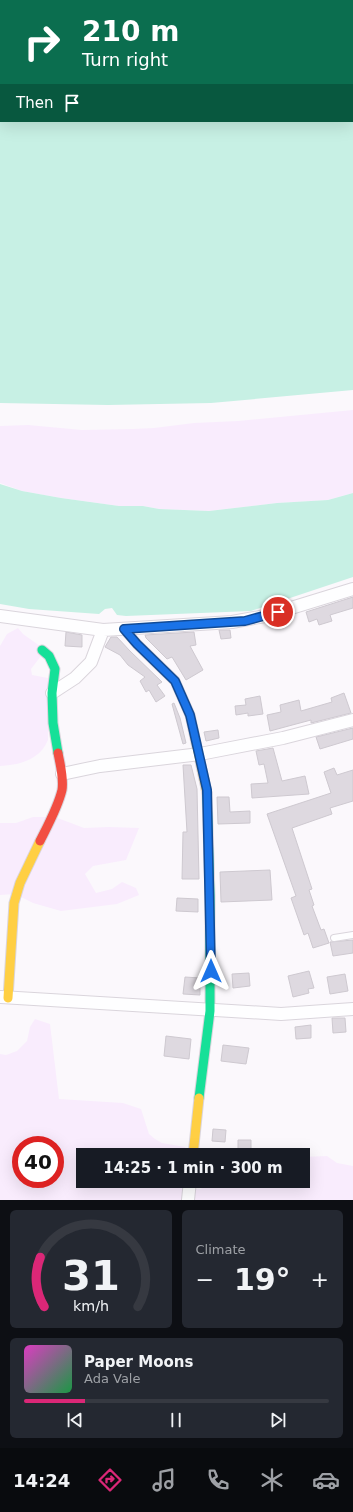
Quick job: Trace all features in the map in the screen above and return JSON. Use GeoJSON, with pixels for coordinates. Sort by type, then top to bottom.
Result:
{"type":"FeatureCollection","features":[{"type":"Feature","properties":{"kind":"street"},"geometry":{"type":"LineString","coordinates":[[0,616],[103,630],[232,622],[245,621],[265,616],[353,589]]}},
{"type":"Feature","properties":{"kind":"street"},"geometry":{"type":"LineString","coordinates":[[124,629],[137,644],[175,681],[190,715],[207,790],[210,908],[210,1011],[194,1148]]}},
{"type":"Feature","properties":{"kind":"street"},"geometry":{"type":"LineString","coordinates":[[52,692],[75,678],[91,662],[103,630]]}},
{"type":"Feature","properties":{"kind":"street"},"geometry":{"type":"LineString","coordinates":[[42,650],[49,656],[55,669],[52,692],[53,723],[62,774],[62,789],[49,822],[20,883],[14,903],[4,998],[281,1014],[353,1009]]}},
{"type":"Feature","properties":{"kind":"street"},"geometry":{"type":"LineString","coordinates":[[62,774],[100,766],[200,754],[306,733],[353,720]]}},
{"type":"Feature","properties":{"kind":"street"},"geometry":{"type":"LineString","coordinates":[[188,1200],[189,1188]]}},
{"type":"Feature","properties":{"kind":"lane"},"geometry":{"type":"LineString","coordinates":[[334,938],[353,934]]}},
{"type":"Feature","properties":{"kind":"shaded area"},"geometry":{"type":"Polygon","coordinates":[[[0,122],[353,122],[353,390],[211,403],[108,405],[0,403],[0,122]]]}},
{"type":"Feature","properties":{"kind":"shaded area"},"geometry":{"type":"Polygon","coordinates":[[[353,410],[353,493],[328,500],[277,503],[209,511],[159,509],[143,506],[119,506],[61,498],[22,491],[0,483],[0,426],[28,425],[82,430],[133,429],[353,410]]]}},
{"type":"Feature","properties":{"kind":"shaded area"},"geometry":{"type":"Polygon","coordinates":[[[0,484],[22,491],[119,506],[143,506],[159,509],[209,511],[277,503],[328,500],[353,493],[353,577],[251,611],[126,616],[117,615],[112,608],[105,609],[99,614],[29,609],[0,604],[0,484]]]}},
{"type":"Feature","properties":{"kind":"shaded area"},"geometry":{"type":"Polygon","coordinates":[[[18,628],[23,634],[40,646],[41,656],[31,669],[32,675],[48,678],[48,740],[40,752],[34,757],[21,763],[0,766],[0,646],[7,634],[18,628]]]}},
{"type":"Feature","properties":{"kind":"shaded area"},"geometry":{"type":"Polygon","coordinates":[[[33,817],[55,817],[84,828],[139,828],[126,860],[93,866],[85,874],[96,893],[112,889],[122,882],[136,888],[139,895],[117,904],[61,911],[33,903],[15,894],[0,895],[0,823],[16,823],[33,817]]]}},
{"type":"Feature","properties":{"kind":"shaded area"},"geometry":{"type":"Polygon","coordinates":[[[35,1019],[50,1024],[59,1099],[123,1103],[141,1109],[149,1134],[162,1143],[185,1148],[76,1148],[76,1188],[310,1188],[310,1157],[327,1156],[337,1163],[353,1166],[353,1200],[0,1200],[0,1054],[6,1055],[17,1051],[27,1041],[30,1027],[35,1019]]]}},
{"type":"Feature","properties":{"kind":"building"},"geometry":{"type":"Polygon","coordinates":[[[353,597],[353,608],[330,615],[332,621],[319,625],[317,619],[309,622],[306,612],[353,597]]]}},
{"type":"Feature","properties":{"kind":"building"},"geometry":{"type":"Polygon","coordinates":[[[219,630],[230,630],[231,638],[221,639],[219,630]]]}},
{"type":"Feature","properties":{"kind":"building"},"geometry":{"type":"Polygon","coordinates":[[[66,632],[82,635],[82,647],[65,646],[66,632]]]}},
{"type":"Feature","properties":{"kind":"building"},"geometry":{"type":"Polygon","coordinates":[[[194,632],[196,645],[190,646],[203,670],[186,680],[172,657],[167,659],[146,638],[145,635],[194,632]]]}},
{"type":"Feature","properties":{"kind":"building"},"geometry":{"type":"Polygon","coordinates":[[[111,637],[117,637],[162,682],[157,685],[165,696],[156,702],[149,690],[146,692],[140,681],[145,677],[128,665],[120,655],[105,647],[111,637]]]}},
{"type":"Feature","properties":{"kind":"building"},"geometry":{"type":"Polygon","coordinates":[[[344,693],[351,713],[311,723],[311,720],[270,731],[267,715],[281,712],[280,705],[299,700],[301,711],[332,702],[331,698],[344,693]]]}},
{"type":"Feature","properties":{"kind":"building"},"geometry":{"type":"Polygon","coordinates":[[[260,696],[263,714],[248,716],[248,713],[236,715],[235,706],[246,705],[245,699],[260,696]]]}},
{"type":"Feature","properties":{"kind":"building"},"geometry":{"type":"Polygon","coordinates":[[[174,703],[180,718],[186,743],[183,744],[172,704],[174,703]]]}},
{"type":"Feature","properties":{"kind":"building"},"geometry":{"type":"Polygon","coordinates":[[[353,728],[353,739],[320,749],[316,737],[353,728]]]}},
{"type":"Feature","properties":{"kind":"building"},"geometry":{"type":"Polygon","coordinates":[[[218,730],[219,738],[206,741],[204,732],[218,730]]]}},
{"type":"Feature","properties":{"kind":"building"},"geometry":{"type":"Polygon","coordinates":[[[273,748],[282,781],[305,776],[309,794],[252,798],[251,784],[268,783],[264,764],[259,765],[256,751],[273,748]]]}},
{"type":"Feature","properties":{"kind":"building"},"geometry":{"type":"Polygon","coordinates":[[[183,765],[191,765],[197,789],[199,879],[182,879],[183,832],[187,832],[183,765]]]}},
{"type":"Feature","properties":{"kind":"building"},"geometry":{"type":"Polygon","coordinates":[[[334,768],[337,775],[353,770],[353,801],[330,808],[332,814],[292,828],[312,889],[309,890],[314,905],[312,906],[321,930],[324,929],[329,943],[313,948],[308,933],[304,935],[291,898],[296,896],[267,814],[331,793],[324,772],[334,768]]]}},
{"type":"Feature","properties":{"kind":"building"},"geometry":{"type":"Polygon","coordinates":[[[217,797],[229,797],[230,812],[250,811],[250,823],[218,824],[217,797]]]}},
{"type":"Feature","properties":{"kind":"building"},"geometry":{"type":"Polygon","coordinates":[[[270,870],[272,900],[221,902],[220,872],[270,870]]]}},
{"type":"Feature","properties":{"kind":"building"},"geometry":{"type":"Polygon","coordinates":[[[177,898],[198,899],[198,912],[176,911],[177,898]]]}},
{"type":"Feature","properties":{"kind":"building"},"geometry":{"type":"Polygon","coordinates":[[[353,940],[353,953],[333,956],[330,942],[353,940]]]}},
{"type":"Feature","properties":{"kind":"building"},"geometry":{"type":"Polygon","coordinates":[[[309,971],[314,988],[308,989],[309,993],[293,997],[288,976],[309,971]]]}},
{"type":"Feature","properties":{"kind":"building"},"geometry":{"type":"Polygon","coordinates":[[[249,973],[250,986],[233,988],[232,974],[249,973]]]}},
{"type":"Feature","properties":{"kind":"building"},"geometry":{"type":"Polygon","coordinates":[[[345,974],[348,991],[330,994],[327,977],[345,974]]]}},
{"type":"Feature","properties":{"kind":"building"},"geometry":{"type":"Polygon","coordinates":[[[185,977],[200,978],[200,995],[183,994],[185,977]]]}},
{"type":"Feature","properties":{"kind":"building"},"geometry":{"type":"Polygon","coordinates":[[[332,1018],[345,1018],[346,1032],[333,1033],[332,1018]]]}},
{"type":"Feature","properties":{"kind":"building"},"geometry":{"type":"Polygon","coordinates":[[[311,1025],[311,1038],[296,1039],[295,1027],[311,1025]]]}},
{"type":"Feature","properties":{"kind":"building"},"geometry":{"type":"Polygon","coordinates":[[[166,1036],[191,1039],[189,1059],[164,1056],[166,1036]]]}},
{"type":"Feature","properties":{"kind":"building"},"geometry":{"type":"Polygon","coordinates":[[[223,1045],[249,1048],[246,1064],[221,1061],[223,1045]]]}},
{"type":"Feature","properties":{"kind":"building"},"geometry":{"type":"Polygon","coordinates":[[[213,1129],[226,1130],[225,1142],[212,1141],[213,1129]]]}},
{"type":"Feature","properties":{"kind":"building"},"geometry":{"type":"Polygon","coordinates":[[[238,1140],[251,1140],[251,1148],[238,1148],[238,1140]]]}},
{"type":"Feature","properties":{"kind":"traffic: fast"},"geometry":{"type":"LineString","coordinates":[[42,650],[49,656],[55,669],[52,693],[53,723],[58,753]]}},
{"type":"Feature","properties":{"kind":"traffic: fast"},"geometry":{"type":"LineString","coordinates":[[199,1098],[210,1011],[210,896],[207,793]]}},
{"type":"Feature","properties":{"kind":"traffic: slow"},"geometry":{"type":"LineString","coordinates":[[124,629],[137,644],[175,681],[190,715],[207,793]]}},
{"type":"Feature","properties":{"kind":"traffic: slow"},"geometry":{"type":"LineString","coordinates":[[8,998],[14,903],[20,883],[40,841]]}},
{"type":"Feature","properties":{"kind":"traffic: slow"},"geometry":{"type":"LineString","coordinates":[[194,1148],[199,1098]]}},
{"type":"Feature","properties":{"kind":"traffic: jam"},"geometry":{"type":"LineString","coordinates":[[40,841],[62,790],[62,776],[58,753]]}},
{"type":"Feature","properties":{"kind":"route"},"geometry":{"type":"LineString","coordinates":[[211,971],[207,790],[190,715],[175,681],[137,644],[124,629],[245,621],[278,612]]}}]}
